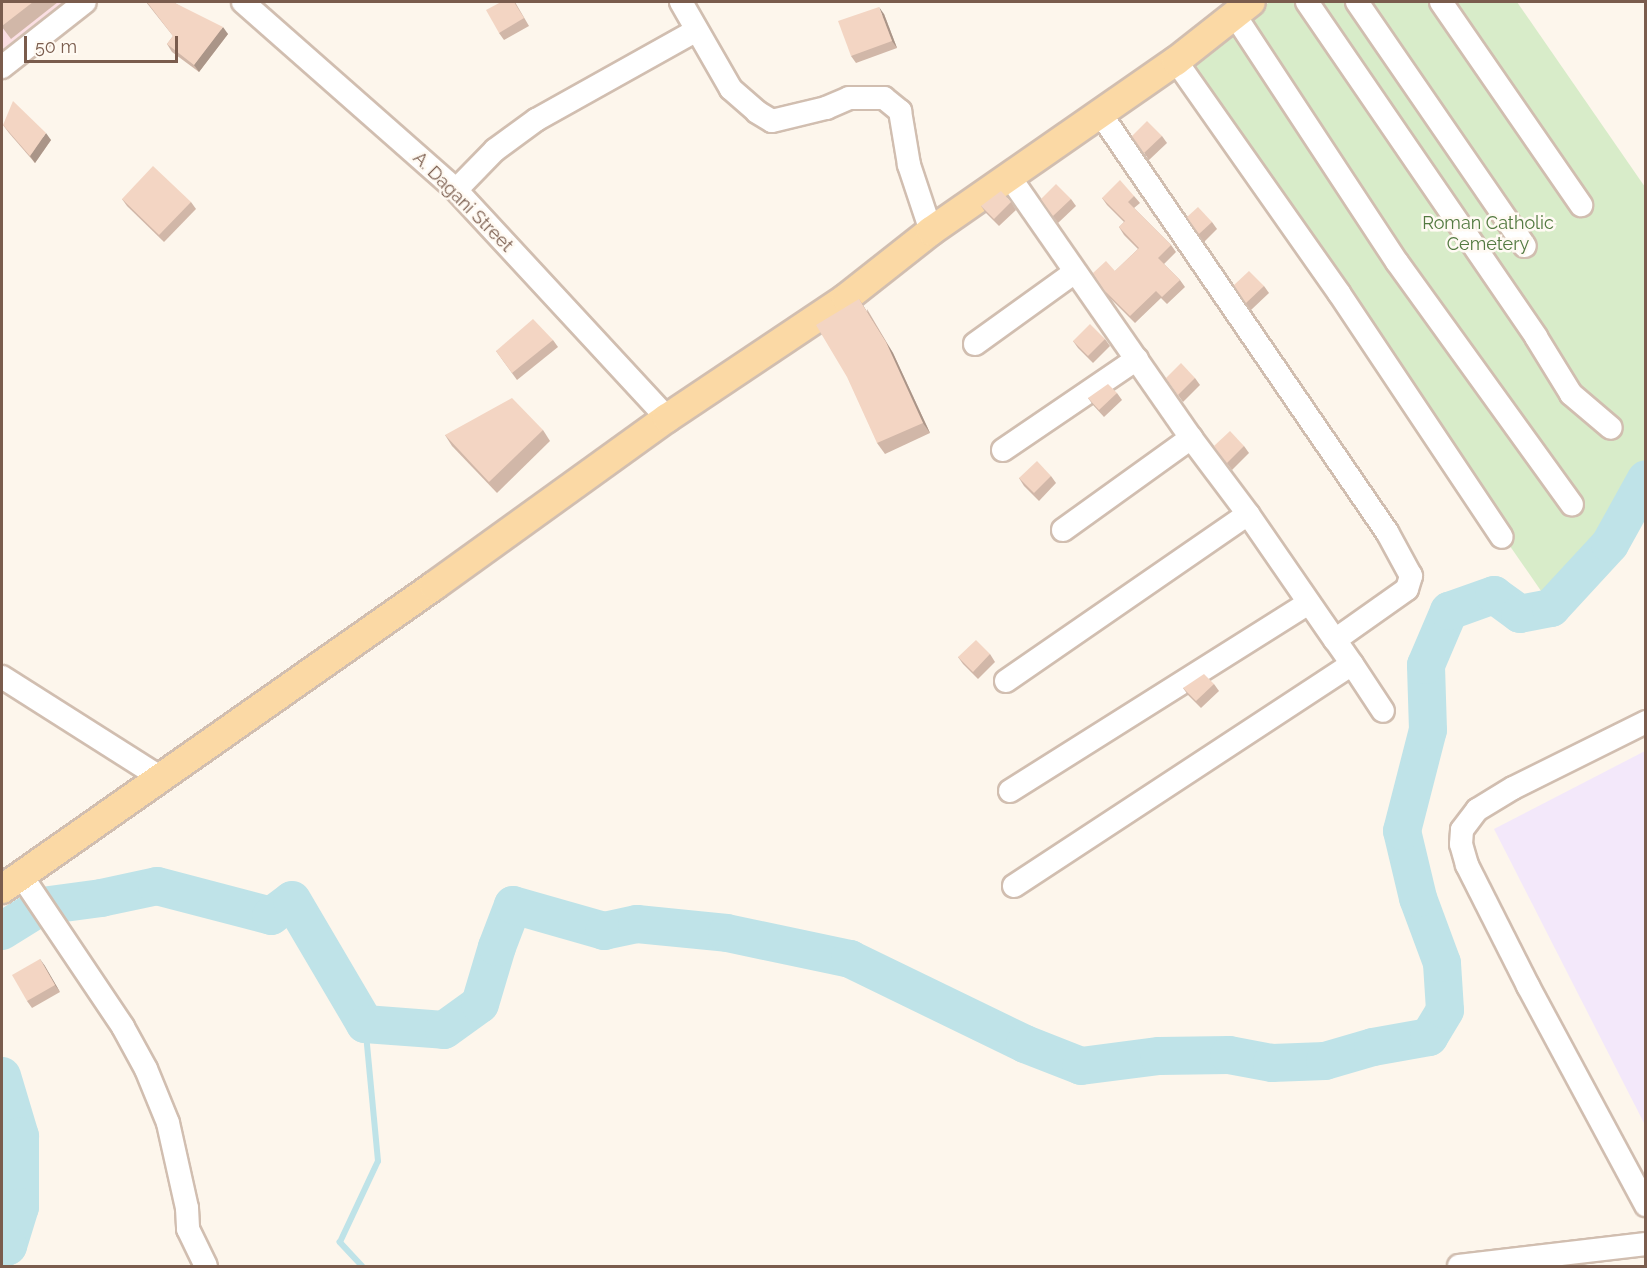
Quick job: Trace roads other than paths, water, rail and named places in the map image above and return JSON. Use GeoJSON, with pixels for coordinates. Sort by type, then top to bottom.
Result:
{"type":"FeatureCollection","features":[{"type":"Feature","properties":{"kind":"main road"},"geometry":{"type":"LineString","coordinates":[[17,884],[161,778],[667,418],[846,298],[932,231],[1176,61],[1242,8]]}},
{"type":"Feature","properties":{"kind":"street"},"geometry":{"type":"LineString","coordinates":[[2,68],[85,2]]}},
{"type":"Feature","properties":{"kind":"street","name":"A. Dagani Street"},"geometry":{"type":"LineString","coordinates":[[243,2],[456,190],[667,418]]}},
{"type":"Feature","properties":{"kind":"street"},"geometry":{"type":"LineString","coordinates":[[1307,2],[1536,337],[1571,394],[1611,428]]}},
{"type":"Feature","properties":{"kind":"street"},"geometry":{"type":"LineString","coordinates":[[1357,2],[1525,246]]}},
{"type":"Feature","properties":{"kind":"street"},"geometry":{"type":"LineString","coordinates":[[1441,2],[1581,205]]}},
{"type":"Feature","properties":{"kind":"street"},"geometry":{"type":"LineString","coordinates":[[687,3],[697,30],[730,89],[757,112],[772,121],[826,108],[849,98],[884,98],[900,111],[909,165],[932,231]]}},
{"type":"Feature","properties":{"kind":"street"},"geometry":{"type":"LineString","coordinates":[[1242,8],[1397,262],[1572,505]]}},
{"type":"Feature","properties":{"kind":"street"},"geometry":{"type":"LineString","coordinates":[[456,190],[495,150],[536,120],[697,30]]}},
{"type":"Feature","properties":{"kind":"street"},"geometry":{"type":"LineString","coordinates":[[1176,61],[1339,293],[1502,537]]}},
{"type":"Feature","properties":{"kind":"street"},"geometry":{"type":"LineString","coordinates":[[1100,113],[1387,532],[1411,576],[1407,589],[1335,640]]}},
{"type":"Feature","properties":{"kind":"street"},"geometry":{"type":"LineString","coordinates":[[1009,176],[1191,438],[1248,514],[1383,711]]}},
{"type":"Feature","properties":{"kind":"street"},"geometry":{"type":"LineString","coordinates":[[975,344],[1074,272]]}},
{"type":"Feature","properties":{"kind":"street"},"geometry":{"type":"LineString","coordinates":[[1004,450],[1137,359]]}},
{"type":"Feature","properties":{"kind":"street"},"geometry":{"type":"LineString","coordinates":[[1063,530],[1191,438]]}},
{"type":"Feature","properties":{"kind":"street"},"geometry":{"type":"LineString","coordinates":[[1006,681],[1248,514]]}},
{"type":"Feature","properties":{"kind":"street"},"geometry":{"type":"LineString","coordinates":[[1010,791],[1309,603]]}},
{"type":"Feature","properties":{"kind":"street"},"geometry":{"type":"LineString","coordinates":[[1014,886],[1352,664]]}},
{"type":"Feature","properties":{"kind":"street"},"geometry":{"type":"LineString","coordinates":[[2,676],[161,778]]}},
{"type":"Feature","properties":{"kind":"street"},"geometry":{"type":"LineString","coordinates":[[1646,722],[1513,788],[1477,810],[1462,830],[1461,844],[1467,865],[1528,986],[1646,1205]]}},
{"type":"Feature","properties":{"kind":"street"},"geometry":{"type":"LineString","coordinates":[[17,884],[42,906],[123,1027],[146,1069],[168,1123],[187,1209],[188,1229],[206,1266]]}},
{"type":"Feature","properties":{"kind":"street"},"geometry":{"type":"LineString","coordinates":[[1459,1266],[1646,1244]]}},
{"type":"Feature","properties":{"kind":"waterway"},"geometry":{"type":"LineString","coordinates":[[2,931],[42,906],[101,898],[157,886],[271,916],[292,900],[365,1024],[444,1030],[480,1004],[497,947],[513,905],[604,931],[637,924],[727,933],[850,959],[1025,1044],[1081,1066],[1159,1056],[1229,1055],[1272,1063],[1325,1061],[1373,1047],[1429,1037],[1445,1010],[1442,963],[1418,898],[1402,831],[1428,730],[1426,665],[1449,611],[1494,595],[1520,614],[1551,608],[1610,544],[1646,479]]}},
{"type":"Feature","properties":{"kind":"waterway"},"geometry":{"type":"LineString","coordinates":[[362,1266],[340,1242],[378,1161],[365,1024]]}},
{"type":"Feature","properties":{"kind":"waterway"},"geometry":{"type":"LineString","coordinates":[[2,1076],[20,1136],[20,1207],[8,1246],[2,1249]]}},
{"type":"Feature","properties":{"kind":"park label","name":"Roman Catholic Cemetery"},"geometry":{"type":"Point","coordinates":[1488,234]}}]}
